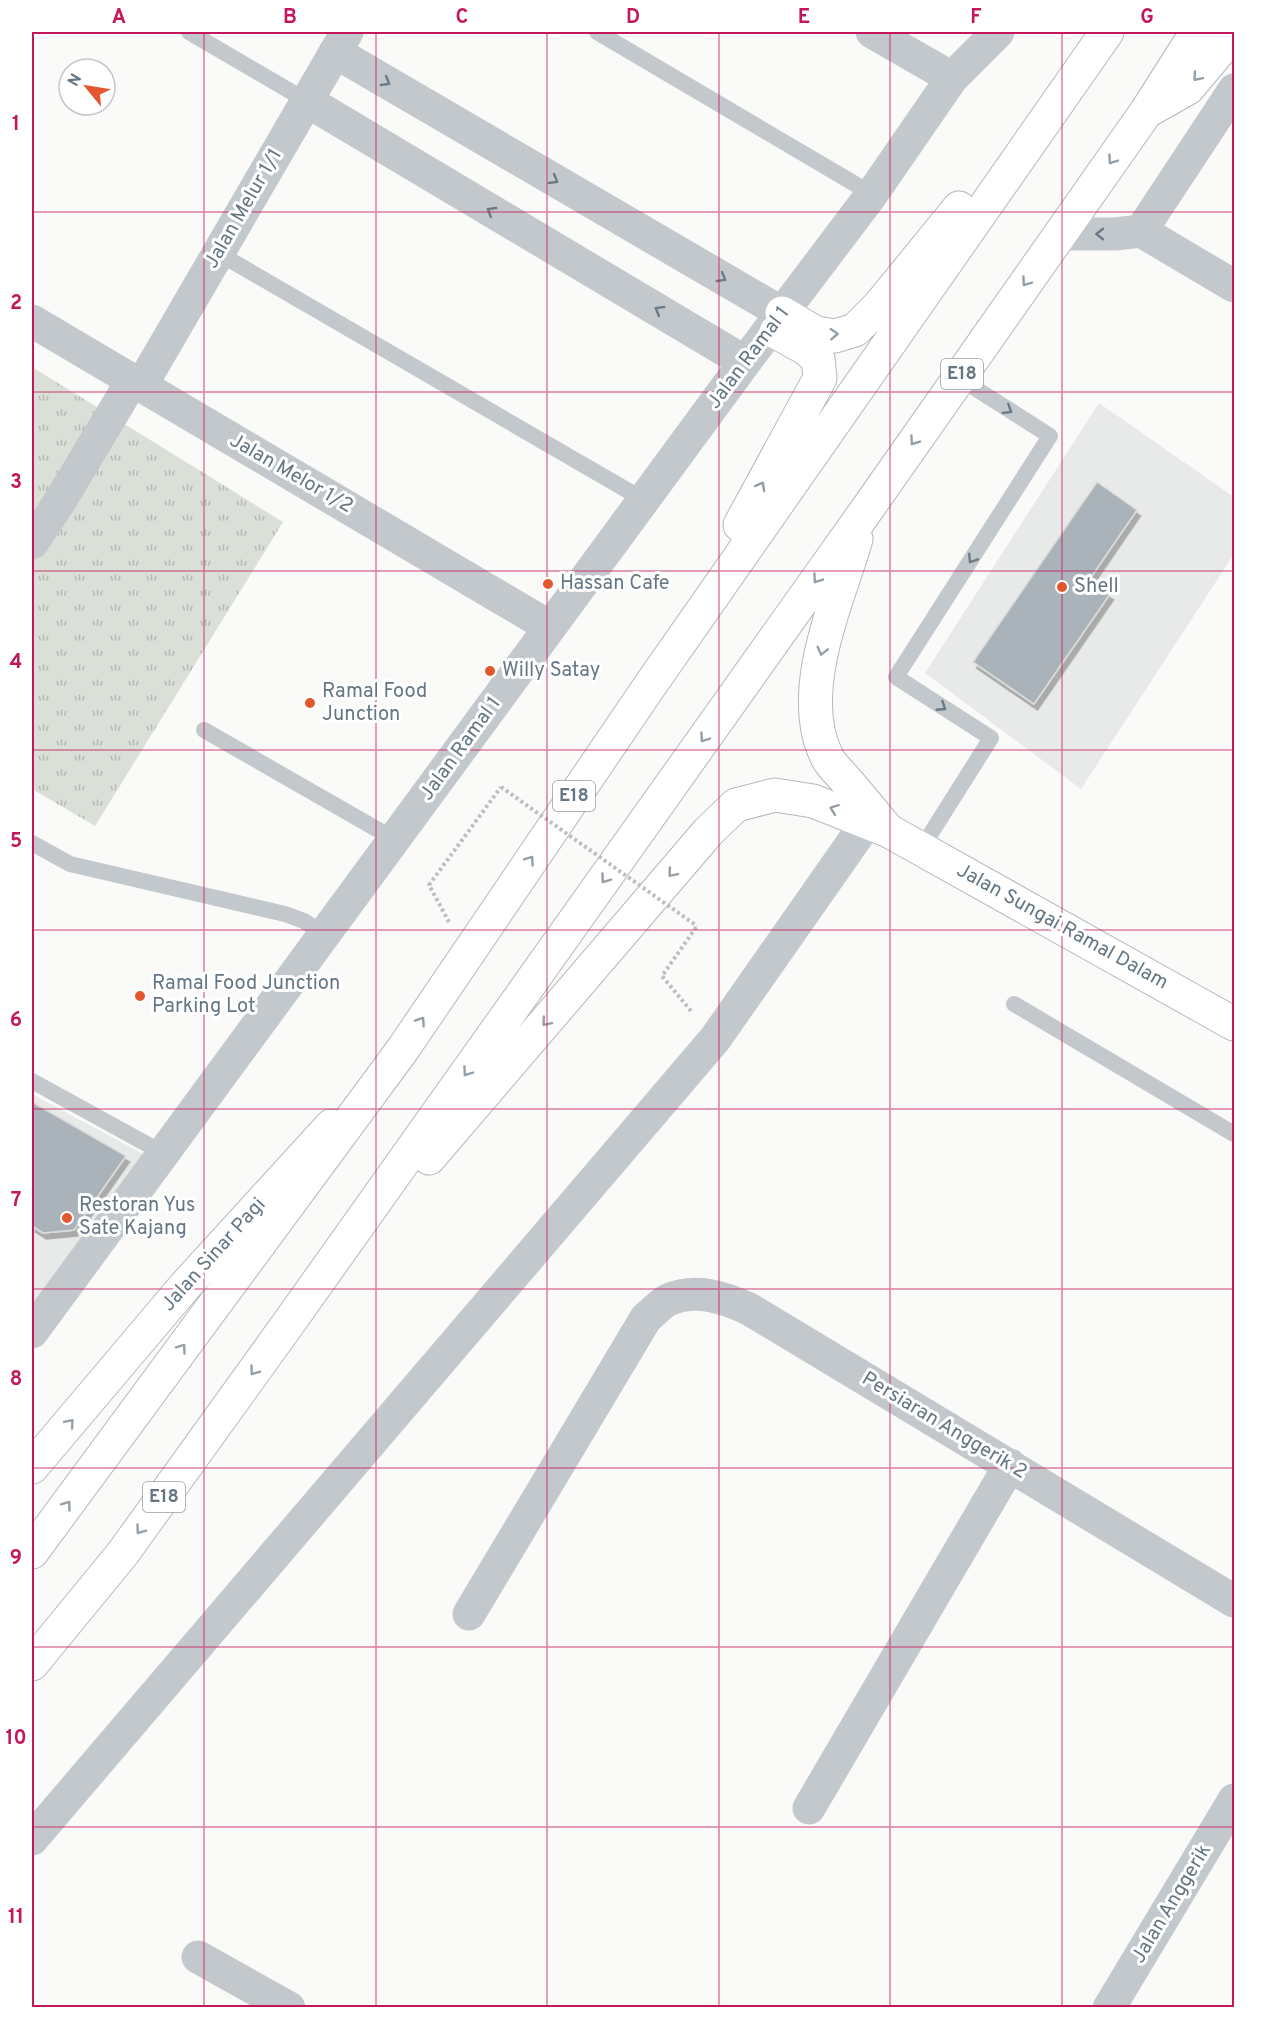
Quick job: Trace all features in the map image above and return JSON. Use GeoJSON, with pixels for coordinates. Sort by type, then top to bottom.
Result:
{"type":"FeatureCollection","features":[{"type":"Feature","properties":{"kind":"main road"},"geometry":{"type":"LineString","coordinates":[[776,321],[835,336],[855,330],[879,306],[1105,32]]}},
{"type":"Feature","properties":{"kind":"main road","name":"E18"},"geometry":{"type":"LineString","coordinates":[[32,1552],[403,1049],[465,954],[651,684],[1105,32]]}},
{"type":"Feature","properties":{"kind":"main road","name":"E18"},"geometry":{"type":"LineString","coordinates":[[32,1664],[123,1553],[288,1324],[863,515],[1146,112],[1197,32]]}},
{"type":"Feature","properties":{"kind":"main road","name":"E18"},"geometry":{"type":"LineString","coordinates":[[1146,112],[1188,88],[1234,33]]}},
{"type":"Feature","properties":{"kind":"main road"},"geometry":{"type":"LineString","coordinates":[[651,684],[820,378],[818,359],[776,321]]}},
{"type":"Feature","properties":{"kind":"main road"},"geometry":{"type":"LineString","coordinates":[[863,515],[821,652],[814,706],[817,732],[827,759],[878,826]]}},
{"type":"Feature","properties":{"kind":"main road"},"geometry":{"type":"LineString","coordinates":[[288,1324],[708,832],[736,806],[775,795],[813,801],[878,826]]}},
{"type":"Feature","properties":{"kind":"main road","name":"Jalan Sungai Ramal Dalam"},"geometry":{"type":"LineString","coordinates":[[878,826],[1234,1024]]}},
{"type":"Feature","properties":{"kind":"main road","name":"Jalan Sinar Pagi"},"geometry":{"type":"LineString","coordinates":[[32,1467],[185,1286],[403,1049]]}},
{"type":"Feature","properties":{"kind":"street"},"geometry":{"type":"LineString","coordinates":[[872,32],[952,78]]}},
{"type":"Feature","properties":{"kind":"street","name":"Jalan Ramal 1"},"geometry":{"type":"LineString","coordinates":[[36,1317],[164,1153],[745,362],[873,194],[952,78],[998,32]]}},
{"type":"Feature","properties":{"kind":"street","name":"Jalan Melur 1/1"},"geometry":{"type":"LineString","coordinates":[[32,543],[137,384],[218,253],[341,42]]}},
{"type":"Feature","properties":{"kind":"street"},"geometry":{"type":"LineString","coordinates":[[341,42],[776,321]]}},
{"type":"Feature","properties":{"kind":"street"},"geometry":{"type":"LineString","coordinates":[[307,101],[745,362]]}},
{"type":"Feature","properties":{"kind":"street"},"geometry":{"type":"LineString","coordinates":[[1141,231],[1231,101]]}},
{"type":"Feature","properties":{"kind":"street"},"geometry":{"type":"LineString","coordinates":[[1060,234],[1115,234],[1141,231],[1234,286]]}},
{"type":"Feature","properties":{"kind":"street","name":"Jalan Melor 1/2"},"geometry":{"type":"LineString","coordinates":[[32,321],[550,627]]}},
{"type":"Feature","properties":{"kind":"street"},"geometry":{"type":"LineString","coordinates":[[32,1839],[715,1040],[878,826]]}},
{"type":"Feature","properties":{"kind":"street","name":"Persiaran Anggerik 2"},"geometry":{"type":"LineString","coordinates":[[469,1614],[646,1318],[666,1301],[692,1293],[722,1297],[749,1309],[1234,1601]]}},
{"type":"Feature","properties":{"kind":"street"},"geometry":{"type":"LineString","coordinates":[[809,1808],[1010,1465]]}},
{"type":"Feature","properties":{"kind":"street","name":"Jalan Anggerik"},"geometry":{"type":"LineString","coordinates":[[1109,2007],[1234,1800]]}},
{"type":"Feature","properties":{"kind":"street"},"geometry":{"type":"LineString","coordinates":[[198,1957],[289,2007]]}},
{"type":"Feature","properties":{"kind":"lane"},"geometry":{"type":"LineString","coordinates":[[189,32],[307,101]]}},
{"type":"Feature","properties":{"kind":"lane"},"geometry":{"type":"LineString","coordinates":[[597,32],[873,194]]}},
{"type":"Feature","properties":{"kind":"lane"},"geometry":{"type":"LineString","coordinates":[[218,253],[644,500]]}},
{"type":"Feature","properties":{"kind":"lane"},"geometry":{"type":"LineString","coordinates":[[921,849],[991,738],[896,677],[1050,436],[959,378]]}},
{"type":"Feature","properties":{"kind":"lane"},"geometry":{"type":"LineString","coordinates":[[204,730],[394,839]]}},
{"type":"Feature","properties":{"kind":"lane"},"geometry":{"type":"LineString","coordinates":[[32,843],[70,864],[285,914],[304,921],[324,934]]}},
{"type":"Feature","properties":{"kind":"lane"},"geometry":{"type":"LineString","coordinates":[[1014,1004],[1234,1134]]}},
{"type":"Feature","properties":{"kind":"lane"},"geometry":{"type":"LineString","coordinates":[[32,1081],[164,1153]]}},
{"type":"Feature","properties":{"kind":"path"},"geometry":{"type":"LineString","coordinates":[[465,954],[429,885],[501,787],[697,926],[662,976],[715,1040]]}},
{"type":"Feature","properties":{"kind":"shaded area"},"geometry":{"type":"Polygon","coordinates":[[[1099,403],[1234,497],[1234,554],[1081,789],[925,673],[1099,403]]]}},
{"type":"Feature","properties":{"kind":"shaded area"},"geometry":{"type":"Polygon","coordinates":[[[32,1094],[147,1156],[32,1311],[32,1094]]]}},
{"type":"Feature","properties":{"kind":"green space"},"geometry":{"type":"Polygon","coordinates":[[[32,367],[283,522],[95,826],[32,789],[32,367]]]}},
{"type":"Feature","properties":{"kind":"building","name":"Shell"},"geometry":{"type":"Polygon","coordinates":[[[1097,482],[1137,510],[1089,580],[1110,594],[1034,704],[973,662],[1097,482]]]}},
{"type":"Feature","properties":{"kind":"building"},"geometry":{"type":"Polygon","coordinates":[[[32,1102],[126,1156],[74,1230],[43,1233],[32,1226],[32,1102]]]}},
{"type":"Feature","properties":{"kind":"place","name":"Hassan Cafe"},"geometry":{"type":"Point","coordinates":[548,584]}},
{"type":"Feature","properties":{"kind":"place","name":"Shell"},"geometry":{"type":"Point","coordinates":[1062,587]}},
{"type":"Feature","properties":{"kind":"place","name":"Willy Satay"},"geometry":{"type":"Point","coordinates":[490,671]}},
{"type":"Feature","properties":{"kind":"place","name":"Ramal Food Junction"},"geometry":{"type":"Point","coordinates":[310,703]}},
{"type":"Feature","properties":{"kind":"place","name":"Ramal Food Junction Parking Lot"},"geometry":{"type":"Point","coordinates":[140,996]}},
{"type":"Feature","properties":{"kind":"place","name":"Restoran Yus Sate Kajang"},"geometry":{"type":"Point","coordinates":[67,1218]}}]}
